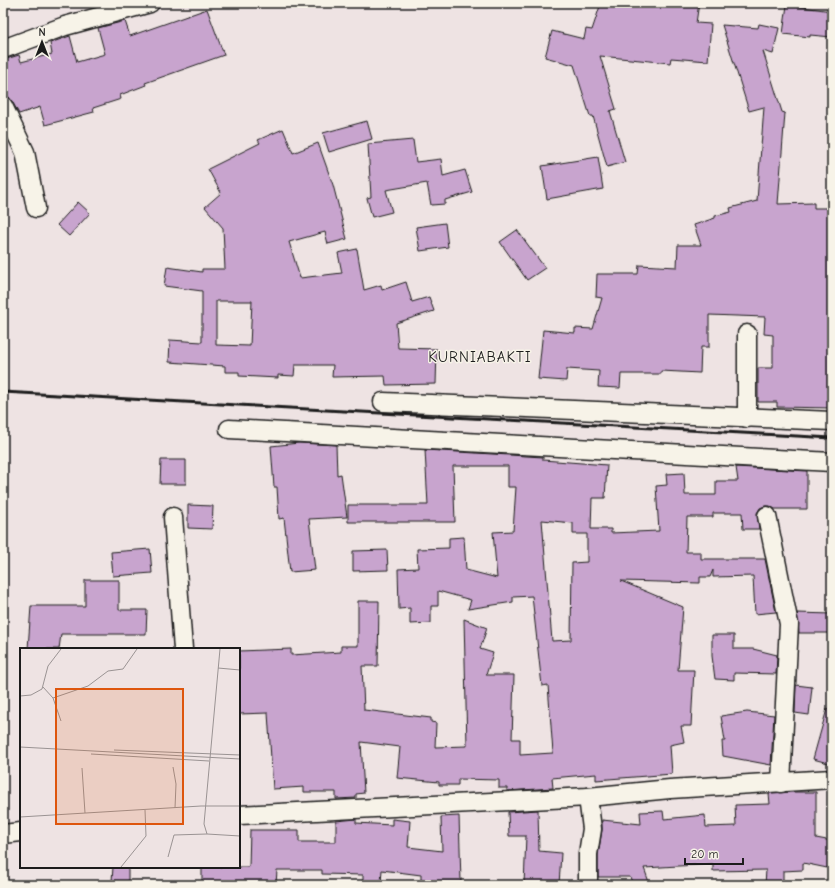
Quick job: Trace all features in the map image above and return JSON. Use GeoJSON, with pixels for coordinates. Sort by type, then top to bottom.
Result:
{"type":"FeatureCollection","features":[{"type":"Feature","properties":{"kind":"street"},"geometry":{"type":"LineString","coordinates":[[3,49],[65,26],[150,3]]}},
{"type":"Feature","properties":{"kind":"street"},"geometry":{"type":"LineString","coordinates":[[3,106],[25,152],[36,208]]}},
{"type":"Feature","properties":{"kind":"street"},"geometry":{"type":"LineString","coordinates":[[747,334],[747,418]]}},
{"type":"Feature","properties":{"kind":"street"},"geometry":{"type":"LineString","coordinates":[[383,402],[747,418],[832,420]]}},
{"type":"Feature","properties":{"kind":"street"},"geometry":{"type":"LineString","coordinates":[[230,429],[832,462]]}},
{"type":"Feature","properties":{"kind":"street"},"geometry":{"type":"LineString","coordinates":[[766,516],[789,624],[781,783]]}},
{"type":"Feature","properties":{"kind":"street"},"geometry":{"type":"LineString","coordinates":[[173,517],[183,648]]}},
{"type":"Feature","properties":{"kind":"street"},"geometry":{"type":"LineString","coordinates":[[240,815],[588,797],[670,789],[832,779]]}},
{"type":"Feature","properties":{"kind":"street"},"geometry":{"type":"LineString","coordinates":[[588,797],[592,829],[588,854],[588,885]]}},
{"type":"Feature","properties":{"kind":"street"},"geometry":{"type":"LineString","coordinates":[[3,834],[20,832]]}},
{"type":"Feature","properties":{"kind":"building"},"geometry":{"type":"Polygon","coordinates":[[[601,3],[699,3],[696,23],[711,24],[708,61],[671,58],[670,63],[600,56],[616,109],[610,111],[625,162],[607,167],[593,116],[590,116],[574,65],[545,57],[552,31],[584,39],[586,29],[592,30],[601,3]]]}},
{"type":"Feature","properties":{"kind":"building"},"geometry":{"type":"Polygon","coordinates":[[[787,5],[832,11],[832,37],[810,35],[810,37],[783,34],[787,5]]]}},
{"type":"Feature","properties":{"kind":"building"},"geometry":{"type":"Polygon","coordinates":[[[207,9],[224,55],[145,83],[146,85],[120,95],[121,99],[93,108],[94,112],[45,125],[40,107],[19,114],[9,97],[3,96],[3,60],[19,55],[21,62],[52,54],[50,43],[70,36],[77,62],[105,54],[98,28],[125,21],[130,36],[207,9]]]}},
{"type":"Feature","properties":{"kind":"building"},"geometry":{"type":"Polygon","coordinates":[[[759,24],[779,28],[773,54],[763,51],[782,112],[785,113],[778,204],[814,203],[814,208],[832,208],[830,310],[832,309],[832,408],[777,407],[777,402],[758,402],[758,368],[773,368],[773,335],[764,334],[765,317],[709,315],[709,347],[701,347],[700,373],[661,371],[661,374],[621,374],[620,388],[598,387],[599,371],[567,369],[566,381],[538,379],[543,330],[575,333],[575,328],[593,329],[602,298],[596,297],[597,274],[638,274],[639,265],[677,267],[678,245],[701,245],[694,225],[715,218],[715,216],[731,212],[730,208],[757,201],[764,107],[749,111],[722,25],[758,28],[759,24]]]}},
{"type":"Feature","properties":{"kind":"building"},"geometry":{"type":"Polygon","coordinates":[[[367,121],[372,139],[329,152],[323,133],[367,121]]]}},
{"type":"Feature","properties":{"kind":"building"},"geometry":{"type":"Polygon","coordinates":[[[283,129],[293,153],[318,143],[333,185],[347,239],[328,244],[325,232],[289,242],[300,278],[342,273],[338,253],[357,249],[364,290],[381,285],[382,290],[406,282],[412,302],[429,297],[434,311],[396,323],[398,348],[437,349],[436,384],[386,385],[385,376],[332,377],[333,365],[295,365],[294,376],[278,375],[278,378],[239,376],[239,372],[225,372],[225,366],[169,362],[170,340],[202,342],[202,291],[164,286],[167,267],[202,272],[202,269],[225,269],[223,228],[205,207],[221,193],[208,169],[260,143],[258,140],[283,129]],[[216,301],[216,345],[250,346],[252,301],[216,301]]]}},
{"type":"Feature","properties":{"kind":"building"},"geometry":{"type":"Polygon","coordinates":[[[413,140],[416,162],[441,159],[443,176],[465,170],[472,192],[445,200],[445,204],[431,205],[427,183],[386,190],[392,212],[372,217],[367,198],[371,197],[368,144],[413,140]]]}},
{"type":"Feature","properties":{"kind":"building"},"geometry":{"type":"Polygon","coordinates":[[[598,157],[603,189],[547,199],[542,166],[598,157]]]}},
{"type":"Feature","properties":{"kind":"building"},"geometry":{"type":"Polygon","coordinates":[[[78,202],[90,213],[69,236],[57,225],[78,202]]]}},
{"type":"Feature","properties":{"kind":"building"},"geometry":{"type":"Polygon","coordinates":[[[445,223],[448,247],[420,251],[416,227],[445,223]]]}},
{"type":"Feature","properties":{"kind":"building"},"geometry":{"type":"Polygon","coordinates":[[[517,230],[545,268],[527,280],[500,242],[517,230]]]}},
{"type":"Feature","properties":{"kind":"building"},"geometry":{"type":"Polygon","coordinates":[[[299,443],[336,445],[337,475],[341,474],[347,517],[309,519],[315,570],[290,572],[284,518],[279,519],[277,487],[274,487],[271,446],[299,443]]]}},
{"type":"Feature","properties":{"kind":"building"},"geometry":{"type":"Polygon","coordinates":[[[425,450],[543,457],[543,460],[607,465],[605,498],[592,498],[591,529],[611,529],[611,533],[659,531],[656,486],[667,485],[666,474],[684,473],[685,495],[716,495],[716,481],[738,481],[736,467],[807,471],[807,509],[775,509],[770,506],[760,508],[757,513],[759,529],[743,529],[742,513],[713,513],[713,517],[687,517],[686,552],[701,552],[701,559],[765,559],[776,612],[755,614],[753,576],[713,577],[713,570],[710,577],[700,577],[700,583],[621,581],[683,607],[678,670],[694,670],[691,726],[681,726],[684,742],[670,745],[672,774],[596,780],[596,774],[552,778],[553,788],[507,791],[507,788],[499,788],[499,780],[458,779],[458,785],[439,785],[439,782],[397,778],[400,747],[361,742],[364,793],[356,794],[356,798],[336,799],[336,792],[304,792],[304,787],[273,789],[268,713],[240,714],[240,651],[291,649],[291,655],[341,652],[341,646],[358,646],[358,601],[379,601],[378,666],[362,666],[364,710],[431,718],[431,722],[436,723],[435,747],[467,746],[464,619],[487,628],[480,649],[493,653],[486,675],[514,675],[512,739],[520,739],[520,755],[553,753],[548,685],[542,686],[532,596],[513,597],[513,602],[468,609],[471,600],[438,591],[438,606],[431,606],[431,623],[410,624],[410,608],[399,609],[398,569],[418,568],[417,549],[449,548],[449,538],[464,537],[466,570],[497,578],[493,532],[513,531],[516,487],[508,487],[508,466],[453,466],[455,522],[348,522],[348,505],[428,505],[425,450]],[[542,520],[552,641],[571,640],[572,563],[587,562],[587,534],[573,534],[573,523],[542,520]]]}},
{"type":"Feature","properties":{"kind":"building"},"geometry":{"type":"Polygon","coordinates":[[[161,460],[186,460],[186,484],[160,484],[161,460]]]}},
{"type":"Feature","properties":{"kind":"building"},"geometry":{"type":"Polygon","coordinates":[[[188,505],[213,506],[212,529],[188,528],[188,505]]]}},
{"type":"Feature","properties":{"kind":"building"},"geometry":{"type":"Polygon","coordinates":[[[150,549],[152,573],[113,576],[111,552],[150,549]]]}},
{"type":"Feature","properties":{"kind":"building"},"geometry":{"type":"Polygon","coordinates":[[[387,550],[388,570],[353,571],[353,551],[387,550]]]}},
{"type":"Feature","properties":{"kind":"building"},"geometry":{"type":"Polygon","coordinates":[[[85,580],[119,580],[119,610],[147,610],[146,634],[61,634],[59,648],[28,648],[31,606],[85,606],[85,580]]]}},
{"type":"Feature","properties":{"kind":"building"},"geometry":{"type":"Polygon","coordinates":[[[797,613],[832,614],[832,633],[799,633],[797,613]]]}},
{"type":"Feature","properties":{"kind":"building"},"geometry":{"type":"Polygon","coordinates":[[[712,635],[734,635],[734,649],[753,649],[777,655],[776,674],[734,673],[734,680],[715,679],[712,656],[712,635]]]}},
{"type":"Feature","properties":{"kind":"building"},"geometry":{"type":"Polygon","coordinates":[[[796,685],[812,687],[809,715],[795,713],[796,685]]]}},
{"type":"Feature","properties":{"kind":"building"},"geometry":{"type":"Polygon","coordinates":[[[827,709],[832,709],[832,764],[813,759],[827,709]]]}},
{"type":"Feature","properties":{"kind":"building"},"geometry":{"type":"Polygon","coordinates":[[[747,712],[774,715],[771,765],[723,756],[722,741],[725,741],[721,716],[747,712]]]}},
{"type":"Feature","properties":{"kind":"building"},"geometry":{"type":"Polygon","coordinates":[[[816,792],[816,838],[832,841],[832,869],[803,863],[803,870],[783,871],[783,885],[765,885],[766,870],[713,871],[713,864],[644,868],[650,885],[633,885],[630,877],[598,877],[598,855],[602,820],[641,824],[640,812],[663,811],[664,819],[705,815],[706,827],[736,826],[735,805],[770,804],[769,793],[816,792]]]}},
{"type":"Feature","properties":{"kind":"building"},"geometry":{"type":"Polygon","coordinates":[[[538,810],[539,851],[561,853],[559,885],[524,885],[526,836],[509,836],[508,812],[538,810]]]}},
{"type":"Feature","properties":{"kind":"building"},"geometry":{"type":"Polygon","coordinates":[[[459,816],[461,882],[439,882],[439,885],[421,885],[421,875],[382,870],[381,883],[363,882],[363,875],[322,874],[322,870],[277,870],[276,885],[202,885],[202,868],[249,867],[250,830],[299,830],[299,842],[336,842],[336,821],[356,819],[356,823],[392,825],[392,819],[410,821],[408,847],[442,851],[441,817],[459,816]]]}},
{"type":"Feature","properties":{"kind":"building"},"geometry":{"type":"Polygon","coordinates":[[[113,868],[128,868],[128,882],[112,881],[113,868]]]}},
{"type":"Feature","properties":{"kind":"railway"},"geometry":{"type":"LineString","coordinates":[[3,392],[832,438]]}},
{"type":"Feature","properties":{"kind":"district","name":"KURNIABAKTI"},"geometry":{"type":"Point","coordinates":[480,357]}}]}
